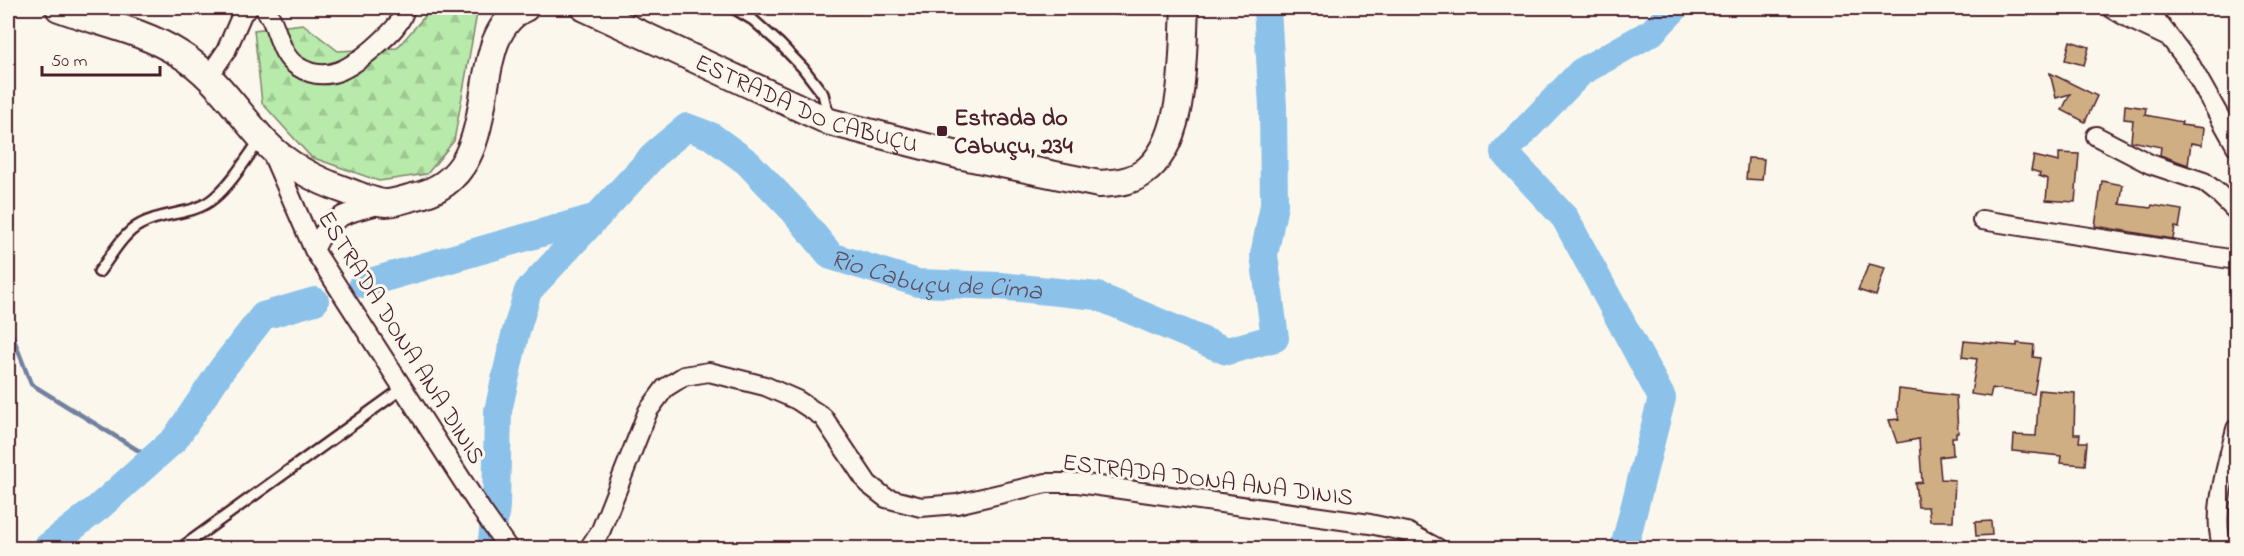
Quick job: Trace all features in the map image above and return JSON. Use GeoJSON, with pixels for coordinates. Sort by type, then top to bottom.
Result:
{"type":"FeatureCollection","features":[{"type":"Feature","properties":{"kind":"main road"},"geometry":{"type":"LineString","coordinates":[[59,8],[131,30],[177,52],[209,76],[265,141],[307,175],[385,203],[423,195],[444,184],[461,169],[472,151],[494,46],[504,25],[525,8]]}},
{"type":"Feature","properties":{"kind":"main road","name":"ESTRADA DO CABUÇU"},"geometry":{"type":"LineString","coordinates":[[585,8],[830,122],[958,156],[1099,184],[1122,183],[1142,174],[1158,160],[1170,138],[1178,113],[1185,8]]}},
{"type":"Feature","properties":{"kind":"street"},"geometry":{"type":"LineString","coordinates":[[209,76],[226,51],[243,12],[249,8]]}},
{"type":"Feature","properties":{"kind":"street"},"geometry":{"type":"LineString","coordinates":[[264,8],[272,16],[280,44],[296,65],[310,72],[327,74],[355,65],[392,32],[403,17],[405,8]]}},
{"type":"Feature","properties":{"kind":"street"},"geometry":{"type":"LineString","coordinates":[[2111,8],[2170,37]]}},
{"type":"Feature","properties":{"kind":"street"},"geometry":{"type":"LineString","coordinates":[[2147,8],[2190,64],[2236,146]]}},
{"type":"Feature","properties":{"kind":"street"},"geometry":{"type":"LineString","coordinates":[[2097,136],[2150,164],[2204,182],[2236,211]]}},
{"type":"Feature","properties":{"kind":"street","name":"ESTRADA DONA ANA DINIS"},"geometry":{"type":"LineString","coordinates":[[265,141],[314,250],[506,546]]}},
{"type":"Feature","properties":{"kind":"street"},"geometry":{"type":"LineString","coordinates":[[314,250],[326,226],[337,218],[385,203]]}},
{"type":"Feature","properties":{"kind":"street"},"geometry":{"type":"LineString","coordinates":[[1982,220],[2236,260]]}},
{"type":"Feature","properties":{"kind":"street","name":"ESTRADA DONA ANA DINIS"},"geometry":{"type":"LineString","coordinates":[[589,549],[601,530],[648,411],[665,388],[684,376],[709,372],[765,386],[797,400],[823,417],[868,484],[886,498],[921,507],[957,504],[1046,483],[1077,483],[1370,524],[1407,532],[1437,549]]}},
{"type":"Feature","properties":{"kind":"street"},"geometry":{"type":"LineString","coordinates":[[2224,549],[2219,526],[2222,485],[2236,429]]}},
{"type":"Feature","properties":{"kind":"lane"},"geometry":{"type":"LineString","coordinates":[[733,8],[753,20],[803,68],[823,94],[830,122]]}},
{"type":"Feature","properties":{"kind":"lane"},"geometry":{"type":"LineString","coordinates":[[1114,8],[1128,8]]}},
{"type":"Feature","properties":{"kind":"lane"},"geometry":{"type":"LineString","coordinates":[[99,272],[128,235],[139,225],[199,207],[214,198],[265,141]]}},
{"type":"Feature","properties":{"kind":"lane"},"geometry":{"type":"LineString","coordinates":[[182,549],[403,388]]}},
{"type":"Feature","properties":{"kind":"green space"},"geometry":{"type":"Polygon","coordinates":[[[432,8],[478,8],[454,141],[427,174],[379,181],[311,157],[262,103],[254,30],[303,24],[338,51],[397,48],[432,8]]]}},
{"type":"Feature","properties":{"kind":"building"},"geometry":{"type":"Polygon","coordinates":[[[2070,41],[2089,47],[2084,65],[2065,60],[2070,41]]]}},
{"type":"Feature","properties":{"kind":"building"},"geometry":{"type":"Polygon","coordinates":[[[2050,73],[2097,96],[2085,122],[2062,110],[2070,94],[2056,98],[2050,73]]]}},
{"type":"Feature","properties":{"kind":"building"},"geometry":{"type":"Polygon","coordinates":[[[2125,105],[2146,108],[2145,115],[2182,122],[2181,125],[2204,128],[2202,145],[2191,143],[2188,165],[2160,155],[2161,147],[2131,141],[2133,120],[2124,119],[2125,105]]]}},
{"type":"Feature","properties":{"kind":"building"},"geometry":{"type":"Polygon","coordinates":[[[2059,153],[2079,154],[2075,202],[2046,200],[2048,179],[2031,170],[2034,156],[2059,162],[2059,153]]]}},
{"type":"Feature","properties":{"kind":"building"},"geometry":{"type":"Polygon","coordinates":[[[1748,158],[1764,159],[1762,180],[1746,179],[1748,158]]]}},
{"type":"Feature","properties":{"kind":"building"},"geometry":{"type":"Polygon","coordinates":[[[2102,181],[2123,185],[2120,204],[2151,208],[2152,205],[2182,210],[2179,228],[2175,227],[2173,239],[2095,226],[2102,181]]]}},
{"type":"Feature","properties":{"kind":"building"},"geometry":{"type":"Polygon","coordinates":[[[1869,264],[1885,268],[1876,296],[1858,290],[1869,264]]]}},
{"type":"Feature","properties":{"kind":"building"},"geometry":{"type":"Polygon","coordinates":[[[1964,341],[2017,346],[2017,343],[2034,345],[2033,357],[2040,358],[2034,394],[1992,388],[1990,397],[1971,394],[1977,359],[1962,357],[1964,341]]]}},
{"type":"Feature","properties":{"kind":"building"},"geometry":{"type":"Polygon","coordinates":[[[1899,389],[1956,396],[1958,433],[1956,437],[1952,437],[1953,455],[1939,457],[1941,479],[1955,480],[1953,521],[1930,521],[1928,507],[1918,507],[1915,483],[1922,482],[1919,439],[1897,443],[1889,420],[1899,419],[1897,410],[1899,389]]]}},
{"type":"Feature","properties":{"kind":"building"},"geometry":{"type":"Polygon","coordinates":[[[2039,390],[2075,393],[2074,434],[2080,434],[2079,442],[2087,442],[2085,465],[2060,463],[2061,456],[2013,451],[2014,435],[2036,436],[2039,390]]]}},
{"type":"Feature","properties":{"kind":"building"},"geometry":{"type":"Polygon","coordinates":[[[1991,521],[1992,535],[1976,536],[1975,522],[1991,521]]]}},
{"type":"Feature","properties":{"kind":"waterway","name":"Rio Cabuçu de Cima"},"geometry":{"type":"LineString","coordinates":[[491,548],[496,506],[498,411],[515,335],[528,291],[658,151],[687,127],[711,136],[747,162],[794,211],[831,256],[918,283],[1000,286],[1097,296],[1227,351],[1275,338],[1264,255],[1274,205],[1273,107],[1267,8]]}},
{"type":"Feature","properties":{"kind":"waterway"},"geometry":{"type":"LineString","coordinates":[[1624,548],[1662,398],[1565,218],[1504,152],[1581,72],[1652,32],[1675,8]]}},
{"type":"Feature","properties":{"kind":"waterway"},"geometry":{"type":"LineString","coordinates":[[363,284],[597,217]]}},
{"type":"Feature","properties":{"kind":"waterway"},"geometry":{"type":"LineString","coordinates":[[46,548],[99,507],[175,439],[222,369],[263,316],[315,301]]}},
{"type":"Feature","properties":{"kind":"waterway"},"geometry":{"type":"LineString","coordinates":[[8,324],[31,384],[152,459]]}},
{"type":"Feature","properties":{"kind":"place","name":"Estrada do Cabuçu, 234"},"geometry":{"type":"Point","coordinates":[942,131]}}]}
